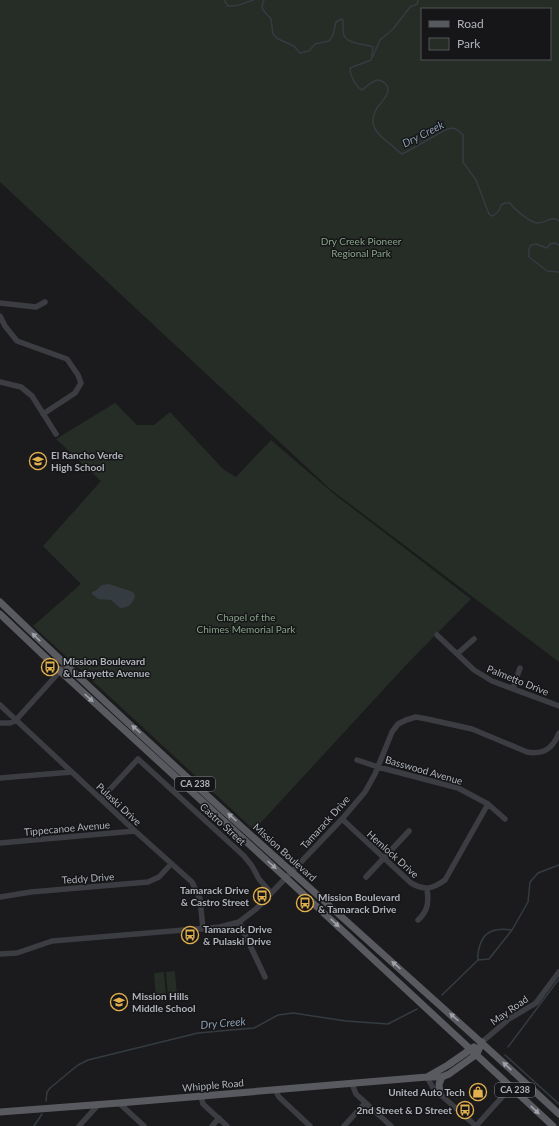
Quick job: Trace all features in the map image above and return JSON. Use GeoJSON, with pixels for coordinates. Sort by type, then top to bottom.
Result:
{"type":"FeatureCollection","features":[{"type":"Feature","properties":{"kind":"main road","name":"Mission Boulevard"},"geometry":{"type":"LineString","coordinates":[[0,602],[64,664],[291,872],[482,1042],[559,1114]]}},
{"type":"Feature","properties":{"kind":"main road","name":"Mission Boulevard"},"geometry":{"type":"LineString","coordinates":[[0,614],[61,672],[474,1051],[553,1126]]}},
{"type":"Feature","properties":{"kind":"main road","name":"Whipple Road"},"geometry":{"type":"LineString","coordinates":[[0,1112],[442,1077],[449,1074],[482,1042]]}},
{"type":"Feature","properties":{"kind":"main road","name":"Whipple Road"},"geometry":{"type":"LineString","coordinates":[[428,1077],[474,1051]]}},
{"type":"Feature","properties":{"kind":"main road"},"geometry":{"type":"LineString","coordinates":[[440,1094],[439,1084],[442,1077]]}},
{"type":"Feature","properties":{"kind":"street"},"geometry":{"type":"LineString","coordinates":[[0,303],[36,306],[45,302]]}},
{"type":"Feature","properties":{"kind":"street"},"geometry":{"type":"LineString","coordinates":[[0,316],[5,326],[17,341],[67,359],[78,375],[81,383],[75,393],[43,414]]}},
{"type":"Feature","properties":{"kind":"street"},"geometry":{"type":"LineString","coordinates":[[0,382],[21,387],[32,396],[56,434]]}},
{"type":"Feature","properties":{"kind":"street","name":"Palmetto Drive"},"geometry":{"type":"LineString","coordinates":[[437,635],[474,670],[492,681],[559,706]]}},
{"type":"Feature","properties":{"kind":"street"},"geometry":{"type":"LineString","coordinates":[[457,654],[474,638]]}},
{"type":"Feature","properties":{"kind":"street"},"geometry":{"type":"LineString","coordinates":[[0,723],[10,723],[16,720],[61,672],[64,664]]}},
{"type":"Feature","properties":{"kind":"street"},"geometry":{"type":"LineString","coordinates":[[513,688],[520,668]]}},
{"type":"Feature","properties":{"kind":"street","name":"Pulaski Drive"},"geometry":{"type":"LineString","coordinates":[[0,705],[192,882],[200,899],[203,929]]}},
{"type":"Feature","properties":{"kind":"street","name":"Tamarack Drive"},"geometry":{"type":"LineString","coordinates":[[0,954],[17,953],[52,941],[220,928],[239,922],[256,909],[342,819],[365,792],[392,732],[398,724],[406,720],[416,718],[472,730],[527,752],[534,753],[550,748],[555,743],[559,733]]}},
{"type":"Feature","properties":{"kind":"street","name":"Castro Street"},"geometry":{"type":"LineString","coordinates":[[101,799],[138,759],[244,856],[252,866],[259,879],[271,893]]}},
{"type":"Feature","properties":{"kind":"street","name":"Basswood Avenue"},"geometry":{"type":"LineString","coordinates":[[357,760],[458,788],[488,804],[505,819]]}},
{"type":"Feature","properties":{"kind":"street"},"geometry":{"type":"LineString","coordinates":[[0,778],[72,772]]}},
{"type":"Feature","properties":{"kind":"street"},"geometry":{"type":"LineString","coordinates":[[418,920],[424,915],[427,908],[429,899],[427,889],[436,886],[445,880],[488,804]]}},
{"type":"Feature","properties":{"kind":"street","name":"Hemlock Drive"},"geometry":{"type":"LineString","coordinates":[[342,819],[410,883],[427,889]]}},
{"type":"Feature","properties":{"kind":"street","name":"Tippecanoe Avenue"},"geometry":{"type":"LineString","coordinates":[[0,843],[135,831]]}},
{"type":"Feature","properties":{"kind":"street"},"geometry":{"type":"LineString","coordinates":[[366,877],[409,831]]}},
{"type":"Feature","properties":{"kind":"street","name":"Teddy Drive"},"geometry":{"type":"LineString","coordinates":[[0,897],[31,892],[148,882],[159,877],[171,864]]}},
{"type":"Feature","properties":{"kind":"street"},"geometry":{"type":"LineString","coordinates":[[239,922],[265,977]]}},
{"type":"Feature","properties":{"kind":"street","name":"May Road"},"geometry":{"type":"LineString","coordinates":[[482,1042],[509,1019],[536,1003],[559,972]]}},
{"type":"Feature","properties":{"kind":"street"},"geometry":{"type":"LineString","coordinates":[[428,1077],[433,1088],[476,1126],[511,1087]]}},
{"type":"Feature","properties":{"kind":"street"},"geometry":{"type":"LineString","coordinates":[[352,1084],[356,1094],[392,1126]]}},
{"type":"Feature","properties":{"kind":"street"},"geometry":{"type":"LineString","coordinates":[[275,1090],[279,1097],[310,1126]]}},
{"type":"Feature","properties":{"kind":"street"},"geometry":{"type":"LineString","coordinates":[[201,1096],[203,1104],[227,1126]]}},
{"type":"Feature","properties":{"kind":"street"},"geometry":{"type":"LineString","coordinates":[[344,1126],[365,1102]]}},
{"type":"Feature","properties":{"kind":"street"},"geometry":{"type":"LineString","coordinates":[[119,1103],[144,1126]]}},
{"type":"Feature","properties":{"kind":"street"},"geometry":{"type":"LineString","coordinates":[[79,1126],[99,1104]]}},
{"type":"Feature","properties":{"kind":"street"},"geometry":{"type":"LineString","coordinates":[[212,1126],[219,1118]]}},
{"type":"Feature","properties":{"kind":"green space","name":"Dry Creek Pioneer Regional Park"},"geometry":{"type":"Polygon","coordinates":[[[0,0],[559,0],[559,662],[330,489],[0,182],[0,0]]]}},
{"type":"Feature","properties":{"kind":"green space","name":"Chapel of the Chimes Memorial Park"},"geometry":{"type":"Polygon","coordinates":[[[115,403],[137,425],[154,425],[170,412],[223,469],[236,477],[271,440],[334,494],[471,599],[407,664],[254,830],[33,626],[81,584],[43,546],[101,481],[56,439],[115,403]]]}},
{"type":"Feature","properties":{"kind":"green space"},"geometry":{"type":"Polygon","coordinates":[[[175,971],[177,996],[168,997],[166,972],[175,971]]]}},
{"type":"Feature","properties":{"kind":"green space"},"geometry":{"type":"Polygon","coordinates":[[[164,972],[166,997],[156,998],[154,973],[164,972]]]}},
{"type":"Feature","properties":{"kind":"shaded area"},"geometry":{"type":"Polygon","coordinates":[[[109,584],[133,592],[135,596],[133,601],[128,606],[120,608],[111,600],[98,599],[92,594],[92,592],[102,585],[109,584]]]}},
{"type":"Feature","properties":{"kind":"waterway","name":"Dry Creek"},"geometry":{"type":"LineString","coordinates":[[224,0],[228,6],[235,6],[253,0]]}},
{"type":"Feature","properties":{"kind":"waterway","name":"Dry Creek"},"geometry":{"type":"LineString","coordinates":[[264,0],[262,6],[263,10],[271,19],[273,34],[278,39],[294,46],[300,53],[309,51],[315,44],[329,41],[333,35],[336,22],[341,19],[343,20],[343,33],[347,39],[373,47],[371,60]]}},
{"type":"Feature","properties":{"kind":"waterway"},"geometry":{"type":"LineString","coordinates":[[372,58],[380,40],[393,29],[410,7],[417,4],[418,0]]}},
{"type":"Feature","properties":{"kind":"waterway","name":"Dry Creek"},"geometry":{"type":"LineString","coordinates":[[371,60],[350,68],[350,71],[355,83],[362,90],[377,80],[381,81],[387,86],[388,93],[374,114],[373,124],[378,133],[399,152],[402,154],[445,130],[451,128],[455,129],[463,135],[463,162],[476,180],[489,214],[492,216],[494,215],[499,211],[501,205],[510,203],[523,216],[535,223],[541,223],[551,219],[556,219],[559,221]]}},
{"type":"Feature","properties":{"kind":"waterway","name":"Dry Creek"},"geometry":{"type":"LineString","coordinates":[[559,245],[555,243],[550,244],[547,248],[536,244],[531,245],[529,249],[529,257],[547,271],[559,272]]}},
{"type":"Feature","properties":{"kind":"waterway","name":"Dry Creek"},"geometry":{"type":"LineString","coordinates":[[442,995],[478,960],[489,959],[512,930],[528,902],[530,882],[538,873],[559,865]]}},
{"type":"Feature","properties":{"kind":"waterway","name":"Dry Creek"},"geometry":{"type":"LineString","coordinates":[[478,960],[480,944],[487,934],[492,931],[504,929],[512,930]]}},
{"type":"Feature","properties":{"kind":"waterway"},"geometry":{"type":"LineString","coordinates":[[508,1047],[559,979]]}},
{"type":"Feature","properties":{"kind":"waterway","name":"Dry Creek"},"geometry":{"type":"LineString","coordinates":[[46,1101],[47,1092],[50,1088],[78,1065],[88,1060],[198,1033],[254,1028],[278,1015],[293,1013],[346,1021],[388,1024],[417,1009]]}},
{"type":"Feature","properties":{"kind":"waterway"},"geometry":{"type":"LineString","coordinates":[[505,1055],[559,1104]]}},
{"type":"Feature","properties":{"kind":"waterway","name":"Dry Creek"},"geometry":{"type":"LineString","coordinates":[[34,1126],[42,1114]]}},
{"type":"Feature","properties":{"kind":"place","name":"El Rancho Verde High School"},"geometry":{"type":"Point","coordinates":[38,461]}},
{"type":"Feature","properties":{"kind":"place","name":"Mission Boulevard & Lafayette Avenue"},"geometry":{"type":"Point","coordinates":[50,667]}},
{"type":"Feature","properties":{"kind":"place","name":"Tamarack Drive & Castro Street"},"geometry":{"type":"Point","coordinates":[262,896]}},
{"type":"Feature","properties":{"kind":"place","name":"Mission Boulevard & Tamarack Drive"},"geometry":{"type":"Point","coordinates":[305,903]}},
{"type":"Feature","properties":{"kind":"place","name":"Tamarack Drive & Pulaski Drive"},"geometry":{"type":"Point","coordinates":[190,935]}},
{"type":"Feature","properties":{"kind":"place","name":"Mission Hills Middle School"},"geometry":{"type":"Point","coordinates":[119,1002]}},
{"type":"Feature","properties":{"kind":"place","name":"United Auto Tech"},"geometry":{"type":"Point","coordinates":[478,1092]}},
{"type":"Feature","properties":{"kind":"place","name":"2nd Street & D Street"},"geometry":{"type":"Point","coordinates":[465,1110]}}]}
